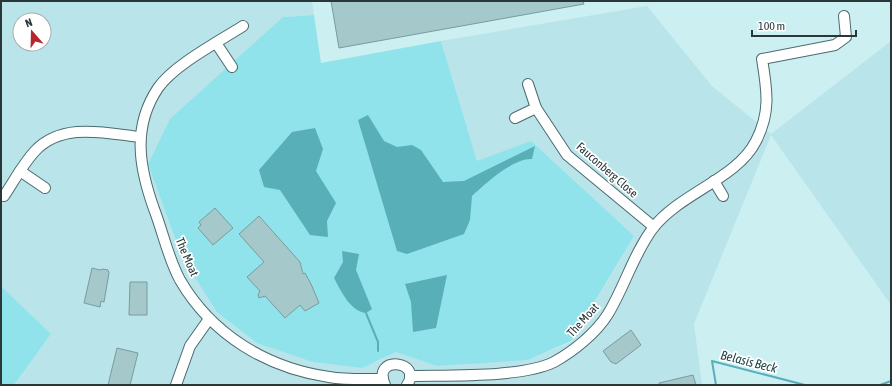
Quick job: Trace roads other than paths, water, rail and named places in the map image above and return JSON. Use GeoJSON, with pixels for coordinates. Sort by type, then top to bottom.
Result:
{"type":"FeatureCollection","features":[{"type":"Feature","properties":{"kind":"street","name":"The Moat"},"geometry":{"type":"LineString","coordinates":[[243,26],[171,74],[159,87],[142,122],[140,151],[143,176],[173,264],[183,284],[209,319],[239,344],[277,365],[330,378],[384,382],[384,372],[388,366],[395,363],[402,364],[408,369],[408,381],[518,372],[553,362],[582,344],[607,314],[634,257],[654,227],[681,202],[740,163],[756,143],[766,119],[767,90],[762,59],[835,45],[846,37],[844,16]]}},
{"type":"Feature","properties":{"kind":"street"},"geometry":{"type":"LineString","coordinates":[[216,43],[232,67]]}},
{"type":"Feature","properties":{"kind":"street","name":"Fauconberg Close"},"geometry":{"type":"LineString","coordinates":[[528,84],[536,108],[567,154],[654,227]]}},
{"type":"Feature","properties":{"kind":"street"},"geometry":{"type":"LineString","coordinates":[[515,118],[536,108]]}},
{"type":"Feature","properties":{"kind":"street"},"geometry":{"type":"LineString","coordinates":[[4,196],[34,151],[45,142],[58,135],[86,131],[140,137]]}},
{"type":"Feature","properties":{"kind":"street"},"geometry":{"type":"LineString","coordinates":[[20,171],[45,188]]}},
{"type":"Feature","properties":{"kind":"street"},"geometry":{"type":"LineString","coordinates":[[714,180],[723,196]]}},
{"type":"Feature","properties":{"kind":"street"},"geometry":{"type":"LineString","coordinates":[[176,385],[190,346],[209,319]]}},
{"type":"Feature","properties":{"kind":"waterway","name":"Belasis Beck"},"geometry":{"type":"LineString","coordinates":[[366,313],[378,342],[378,351]]}},
{"type":"Feature","properties":{"kind":"waterway","name":"Belasis Beck"},"geometry":{"type":"LineString","coordinates":[[716,385],[712,361],[805,385]]}},
{"type":"Feature","properties":{"kind":"waterway","name":"Belasis Beck"},"geometry":{"type":"LineString","coordinates":[[880,385],[891,381]]}}]}
